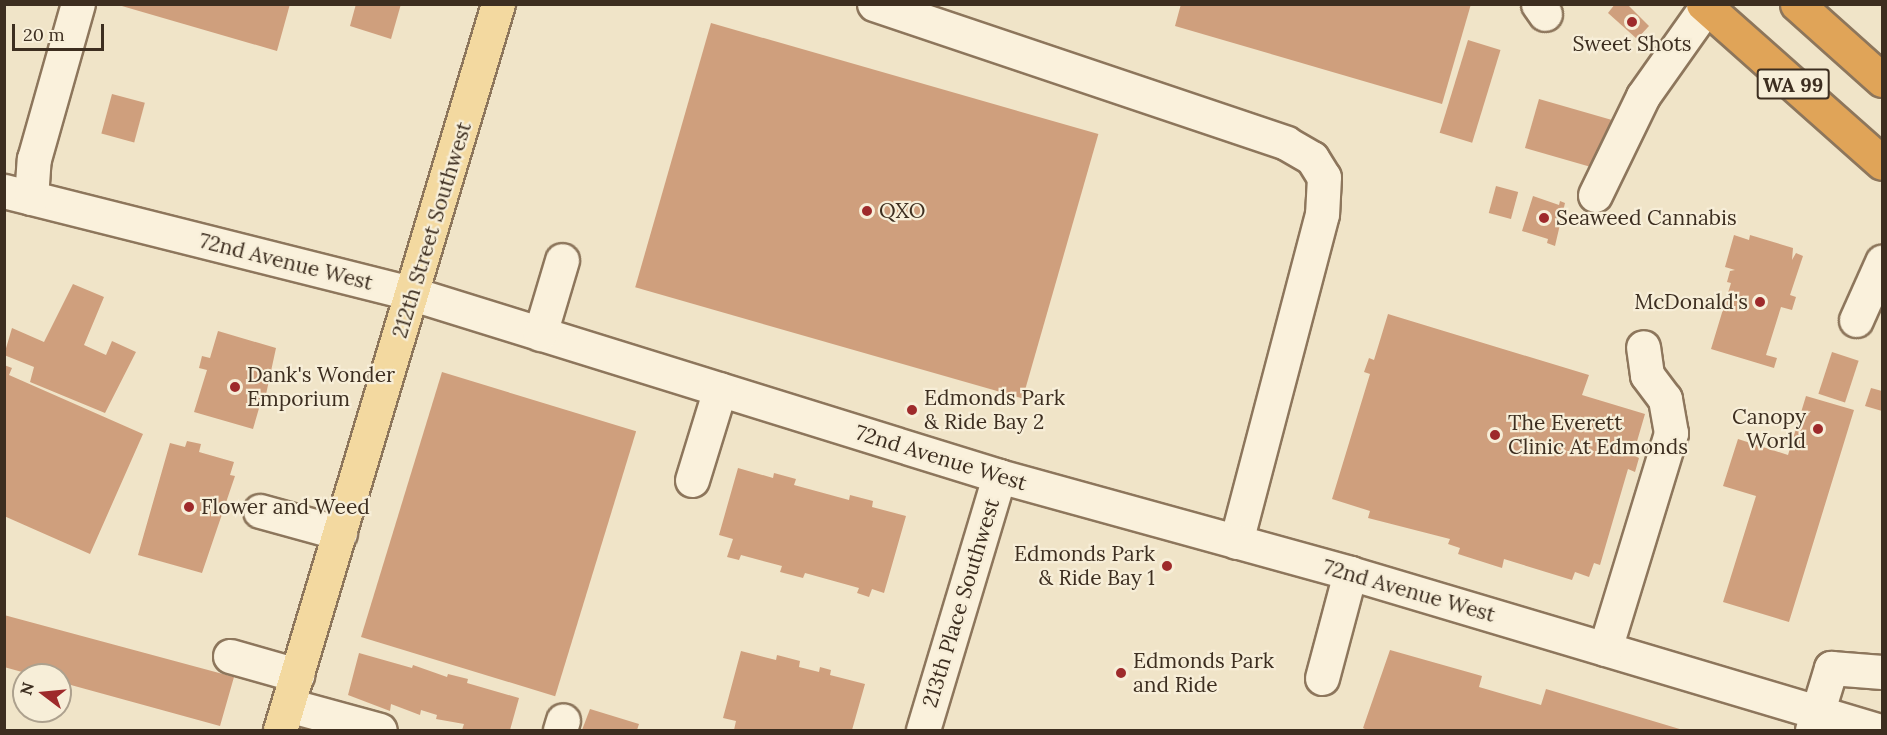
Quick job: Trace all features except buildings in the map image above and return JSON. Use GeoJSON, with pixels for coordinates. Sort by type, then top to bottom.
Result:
{"type":"FeatureCollection","features":[{"type":"Feature","properties":{"kind":"highway","name":"WA 99"},"geometry":{"type":"LineString","coordinates":[[1797,4],[1882,80]]}},
{"type":"Feature","properties":{"kind":"highway","name":"WA 99"},"geometry":{"type":"LineString","coordinates":[[1705,6],[1882,163]]}},
{"type":"Feature","properties":{"kind":"main road","name":"212th Street Southwest"},"geometry":{"type":"LineString","coordinates":[[288,703],[413,294],[498,4]]}},
{"type":"Feature","properties":{"kind":"street"},"geometry":{"type":"LineString","coordinates":[[18,194],[34,159],[78,4]]}},
{"type":"Feature","properties":{"kind":"street"},"geometry":{"type":"LineString","coordinates":[[874,4],[1286,142],[1312,158],[1324,177],[1322,214],[1236,542]]}},
{"type":"Feature","properties":{"kind":"street"},"geometry":{"type":"LineString","coordinates":[[1595,195],[1643,96],[1705,6]]}},
{"type":"Feature","properties":{"kind":"street","name":"72nd Avenue West"},"geometry":{"type":"LineString","coordinates":[[18,194],[413,294],[999,476],[1350,573],[1605,649],[1815,722],[1877,730]]}},
{"type":"Feature","properties":{"kind":"street"},"geometry":{"type":"LineString","coordinates":[[540,334],[562,260]]}},
{"type":"Feature","properties":{"kind":"street"},"geometry":{"type":"LineString","coordinates":[[1856,320],[1882,262]]}},
{"type":"Feature","properties":{"kind":"street"},"geometry":{"type":"LineString","coordinates":[[1605,649],[1671,433],[1665,399],[1647,375],[1643,347]]}},
{"type":"Feature","properties":{"kind":"street"},"geometry":{"type":"LineString","coordinates":[[692,480],[720,389]]}},
{"type":"Feature","properties":{"kind":"street","name":"213th Place Southwest"},"geometry":{"type":"LineString","coordinates":[[923,730],[999,476]]}},
{"type":"Feature","properties":{"kind":"street"},"geometry":{"type":"LineString","coordinates":[[260,511],[340,533]]}},
{"type":"Feature","properties":{"kind":"street"},"geometry":{"type":"LineString","coordinates":[[1322,678],[1350,573]]}},
{"type":"Feature","properties":{"kind":"street"},"geometry":{"type":"LineString","coordinates":[[230,656],[288,703],[380,730]]}},
{"type":"Feature","properties":{"kind":"street"},"geometry":{"type":"LineString","coordinates":[[1815,722],[1831,668],[1882,672]]}},
{"type":"Feature","properties":{"kind":"place","name":"Sweet Shots"},"geometry":{"type":"Point","coordinates":[1632,22]}},
{"type":"Feature","properties":{"kind":"place","name":"QXO"},"geometry":{"type":"Point","coordinates":[867,211]}},
{"type":"Feature","properties":{"kind":"place","name":"Seaweed Cannabis"},"geometry":{"type":"Point","coordinates":[1544,218]}},
{"type":"Feature","properties":{"kind":"place","name":"McDonald's"},"geometry":{"type":"Point","coordinates":[1760,302]}},
{"type":"Feature","properties":{"kind":"place","name":"Dank's Wonder Emporium"},"geometry":{"type":"Point","coordinates":[235,387]}},
{"type":"Feature","properties":{"kind":"place","name":"Edmonds Park & Ride Bay 2"},"geometry":{"type":"Point","coordinates":[912,410]}},
{"type":"Feature","properties":{"kind":"place","name":"Canopy World"},"geometry":{"type":"Point","coordinates":[1818,429]}},
{"type":"Feature","properties":{"kind":"place","name":"The Everett Clinic At Edmonds"},"geometry":{"type":"Point","coordinates":[1495,435]}},
{"type":"Feature","properties":{"kind":"place","name":"Flower and Weed"},"geometry":{"type":"Point","coordinates":[189,507]}},
{"type":"Feature","properties":{"kind":"place","name":"Edmonds Park & Ride Bay 1"},"geometry":{"type":"Point","coordinates":[1167,566]}},
{"type":"Feature","properties":{"kind":"place","name":"Edmonds Park and Ride"},"geometry":{"type":"Point","coordinates":[1121,673]}}]}
